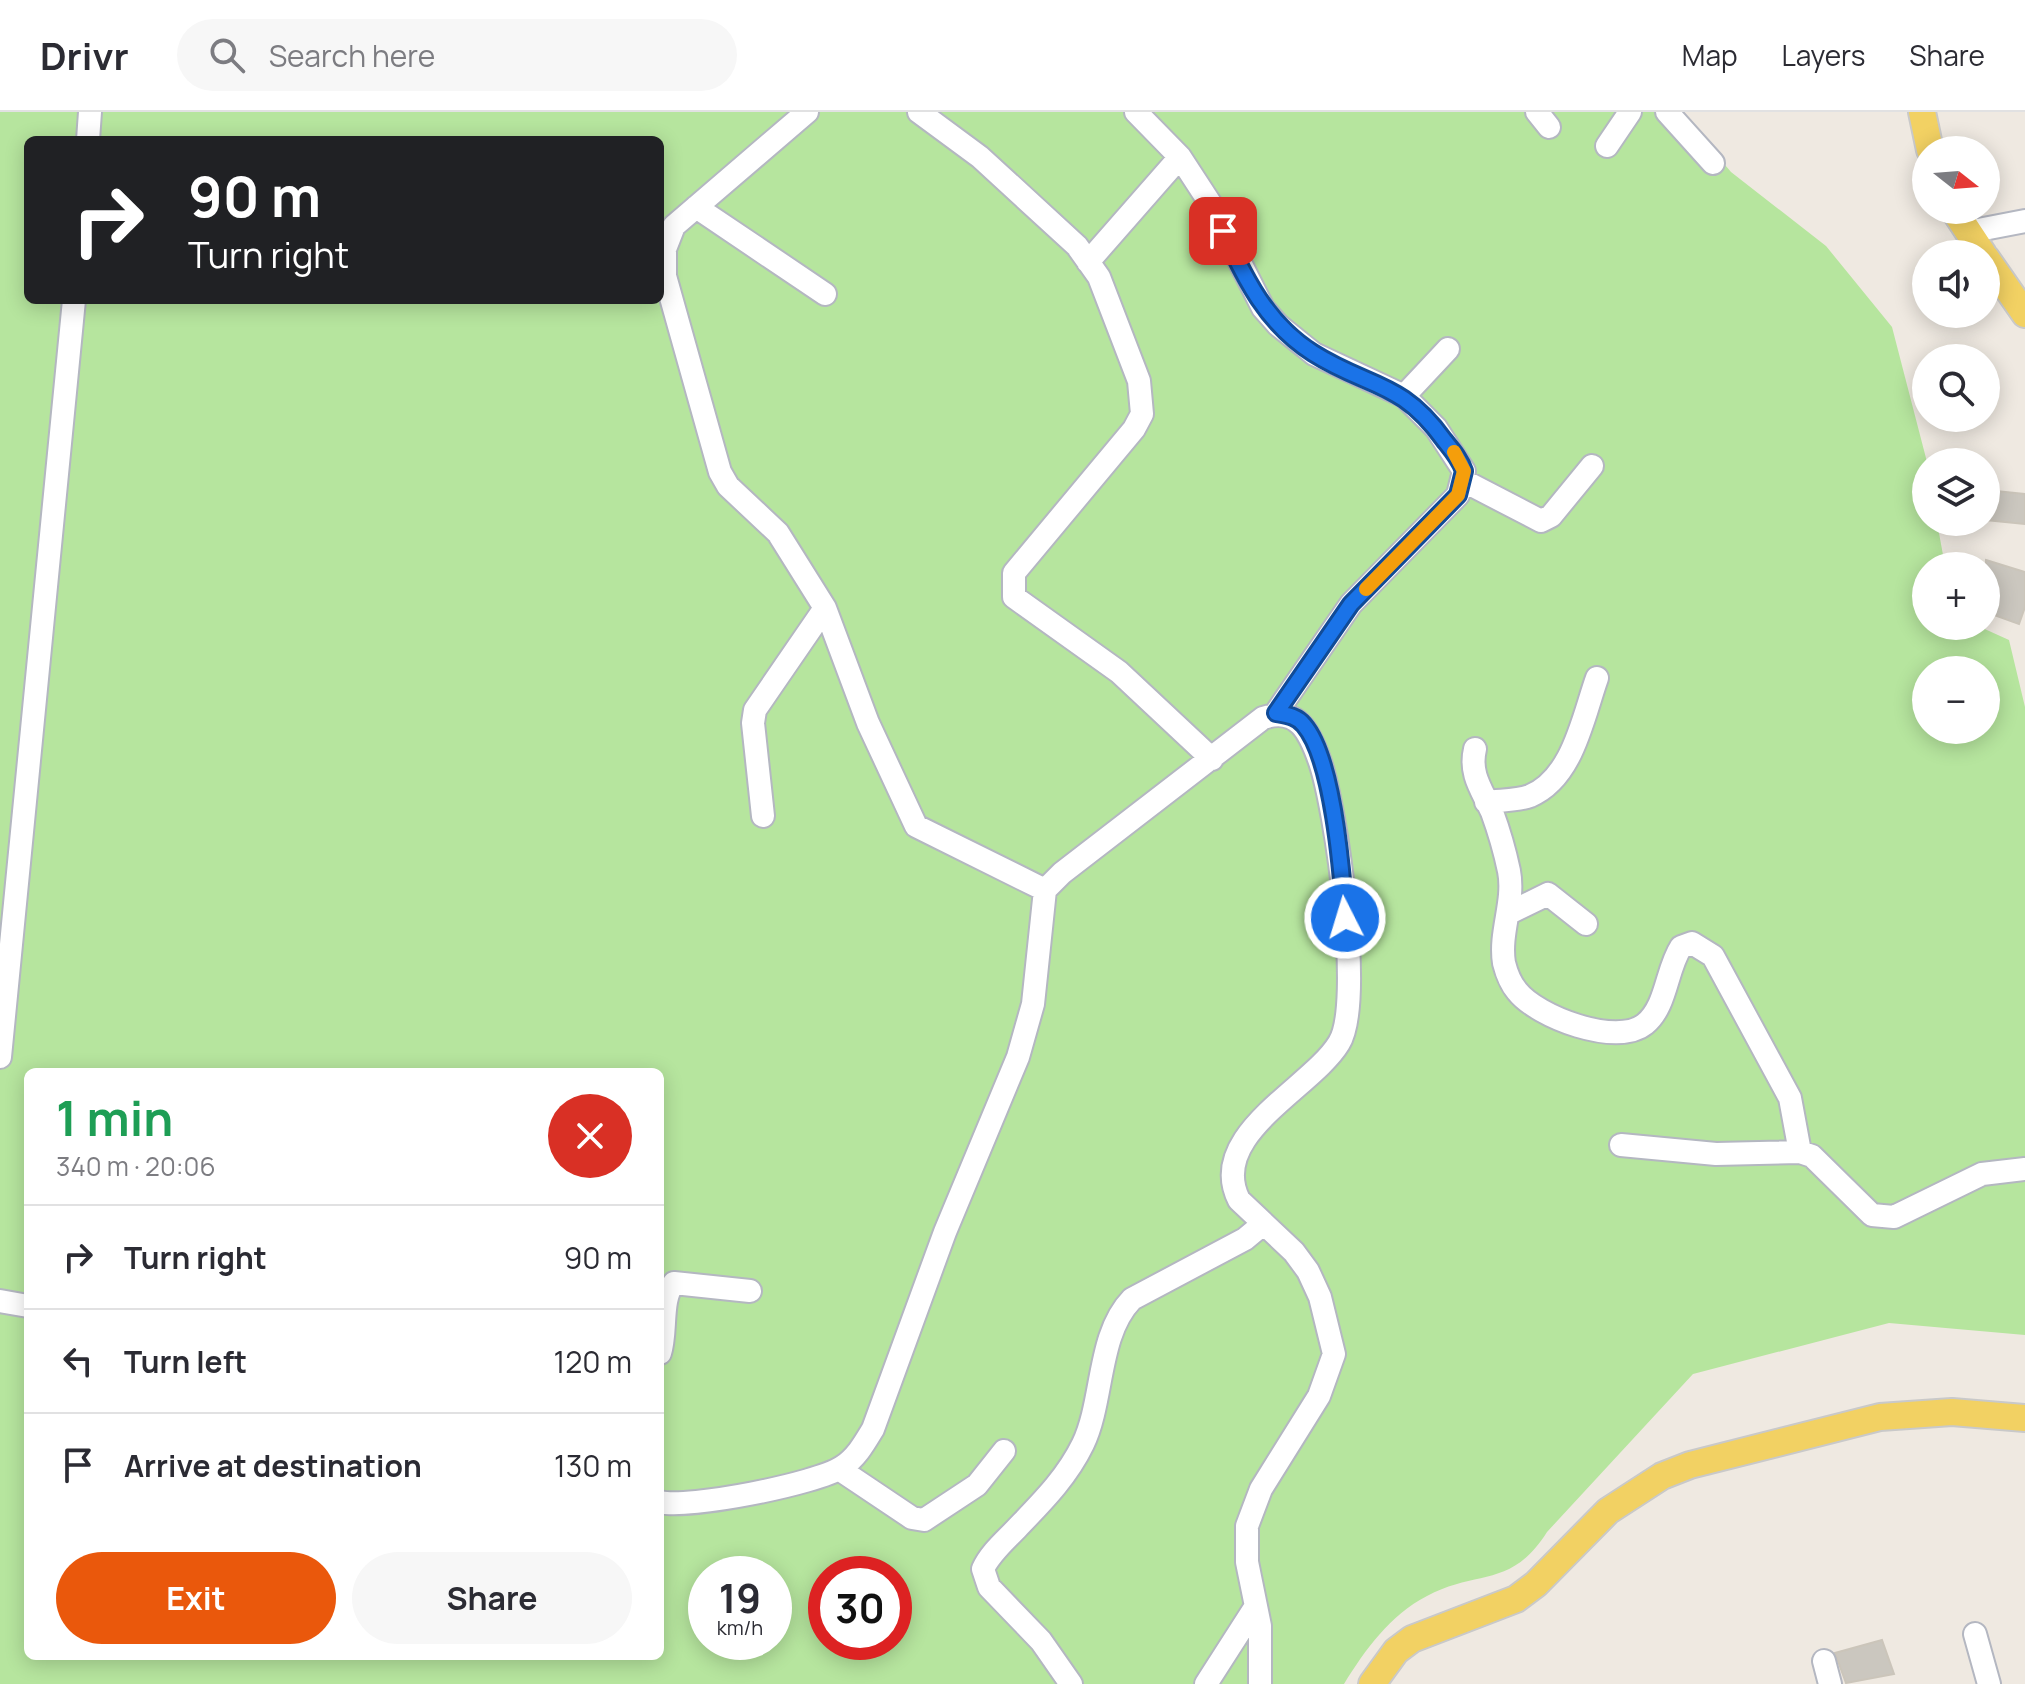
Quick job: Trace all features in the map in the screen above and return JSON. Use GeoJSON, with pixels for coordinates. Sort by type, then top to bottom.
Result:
{"type":"FeatureCollection","features":[{"type":"Feature","properties":{"kind":"main road"},"geometry":{"type":"LineString","coordinates":[[1922,112],[1927,136]]}},
{"type":"Feature","properties":{"kind":"main road"},"geometry":{"type":"LineString","coordinates":[[2000,278],[2025,314]]}},
{"type":"Feature","properties":{"kind":"main road"},"geometry":{"type":"LineString","coordinates":[[1372,1684],[1396,1651],[1412,1639],[1527,1592],[1608,1511],[1662,1476],[1725,1454],[1880,1417],[1952,1412],[2025,1418]]}},
{"type":"Feature","properties":{"kind":"street"},"geometry":{"type":"LineString","coordinates":[[88,136],[90,112]]}},
{"type":"Feature","properties":{"kind":"street"},"geometry":{"type":"LineString","coordinates":[[807,112],[674,226],[665,249],[665,276],[720,472],[737,496],[778,533],[825,608],[858,699],[907,814],[916,826],[1045,890]]}},
{"type":"Feature","properties":{"kind":"street"},"geometry":{"type":"LineString","coordinates":[[919,112],[980,157],[1077,246],[1112,305],[1143,400],[1142,414],[1134,429],[1014,573],[1014,597],[1119,672],[1212,759]]}},
{"type":"Feature","properties":{"kind":"street"},"geometry":{"type":"LineString","coordinates":[[1136,112],[1180,157],[1210,203],[1256,296],[1278,325],[1314,354],[1404,396],[1419,408],[1461,462],[1464,481],[1458,495],[1351,604],[1276,713]]}},
{"type":"Feature","properties":{"kind":"street"},"geometry":{"type":"LineString","coordinates":[[1607,146],[1630,112]]}},
{"type":"Feature","properties":{"kind":"street"},"geometry":{"type":"LineString","coordinates":[[1667,112],[1713,163]]}},
{"type":"Feature","properties":{"kind":"street"},"geometry":{"type":"LineString","coordinates":[[1088,262],[1180,157]]}},
{"type":"Feature","properties":{"kind":"street"},"geometry":{"type":"LineString","coordinates":[[696,207],[825,294]]}},
{"type":"Feature","properties":{"kind":"street"},"geometry":{"type":"LineString","coordinates":[[2000,221],[2025,221]]}},
{"type":"Feature","properties":{"kind":"street"},"geometry":{"type":"LineString","coordinates":[[0,1057],[74,304]]}},
{"type":"Feature","properties":{"kind":"street"},"geometry":{"type":"LineString","coordinates":[[1404,396],[1448,349]]}},
{"type":"Feature","properties":{"kind":"street"},"geometry":{"type":"LineString","coordinates":[[1464,481],[1541,521],[1551,516],[1592,466]]}},
{"type":"Feature","properties":{"kind":"street"},"geometry":{"type":"LineString","coordinates":[[763,816],[753,723],[755,710],[825,608]]}},
{"type":"Feature","properties":{"kind":"street"},"geometry":{"type":"LineString","coordinates":[[1486,802],[1529,796],[1555,778],[1576,738],[1597,678]]}},
{"type":"Feature","properties":{"kind":"street"},"geometry":{"type":"LineString","coordinates":[[664,1502],[712,1499],[795,1483],[839,1469],[858,1453],[873,1429],[945,1232],[1018,1057],[1033,1004],[1045,890],[1062,873],[1263,718],[1276,713],[1293,716],[1305,725],[1327,782],[1337,836],[1347,942],[1346,1025],[1329,1057],[1277,1103],[1248,1137],[1232,1168],[1234,1190],[1263,1224],[1294,1252],[1308,1271],[1320,1297],[1334,1354],[1319,1396],[1261,1489],[1250,1515],[1247,1562],[1256,1606],[1260,1684]]}},
{"type":"Feature","properties":{"kind":"street"},"geometry":{"type":"LineString","coordinates":[[1475,749],[1471,764],[1510,874],[1505,965],[1517,991],[1552,1013],[1611,1034],[1624,1034],[1647,1023],[1658,1006],[1681,947],[1692,943],[1702,946],[1713,956],[1790,1098],[1800,1152]]}},
{"type":"Feature","properties":{"kind":"street"},"geometry":{"type":"LineString","coordinates":[[1509,913],[1548,894],[1586,924]]}},
{"type":"Feature","properties":{"kind":"street"},"geometry":{"type":"LineString","coordinates":[[1621,1145],[1716,1154],[1800,1152],[1812,1156],[1872,1215],[1880,1217],[1894,1217],[1982,1174],[2025,1169]]}},
{"type":"Feature","properties":{"kind":"street"},"geometry":{"type":"LineString","coordinates":[[1071,1684],[1041,1641],[989,1587],[983,1569],[1050,1494],[1076,1458],[1090,1424],[1113,1333],[1124,1308],[1132,1299],[1245,1239],[1263,1224]]}},
{"type":"Feature","properties":{"kind":"street"},"geometry":{"type":"LineString","coordinates":[[664,1338],[668,1292],[674,1283],[750,1291]]}},
{"type":"Feature","properties":{"kind":"street"},"geometry":{"type":"LineString","coordinates":[[0,1301],[24,1305]]}},
{"type":"Feature","properties":{"kind":"street"},"geometry":{"type":"LineString","coordinates":[[839,1469],[912,1518],[924,1520],[977,1485],[1004,1451]]}},
{"type":"Feature","properties":{"kind":"street"},"geometry":{"type":"LineString","coordinates":[[1206,1684],[1256,1606]]}},
{"type":"Feature","properties":{"kind":"street"},"geometry":{"type":"LineString","coordinates":[[1975,1634],[1989,1684]]}},
{"type":"Feature","properties":{"kind":"street"},"geometry":{"type":"LineString","coordinates":[[1824,1661],[1830,1684]]}},
{"type":"Feature","properties":{"kind":"green space"},"geometry":{"type":"Polygon","coordinates":[[[0,112],[1680,112],[1731,172],[1826,246],[1892,327],[1912,404],[1912,432],[1919,432],[1923,448],[1912,448],[1912,536],[1940,536],[1942,552],[1912,552],[1912,640],[2000,640],[2000,636],[2009,640],[2025,707],[2025,1335],[1889,1323],[1693,1374],[1547,1532],[1534,1550],[1506,1570],[1445,1588],[1414,1604],[1390,1623],[1344,1684],[0,1684],[0,112]]]}},
{"type":"Feature","properties":{"kind":"building"},"geometry":{"type":"Polygon","coordinates":[[[2000,491],[2025,494],[2025,524],[2000,521],[2000,491]]]}},
{"type":"Feature","properties":{"kind":"building"},"geometry":{"type":"Polygon","coordinates":[[[2000,564],[2025,572],[2025,607],[2019,624],[2000,617],[2000,564]]]}},
{"type":"Feature","properties":{"kind":"building"},"geometry":{"type":"Polygon","coordinates":[[[1882,1640],[1894,1674],[1846,1683],[1835,1653],[1882,1640]]]}},
{"type":"Feature","properties":{"kind":"slow traffic"},"geometry":{"type":"LineString","coordinates":[[1366,589],[1458,495],[1464,481],[1464,471],[1454,452]]}},
{"type":"Feature","properties":{"kind":"route"},"geometry":{"type":"LineString","coordinates":[[1223,231],[1263,308],[1278,325],[1314,354],[1404,396],[1436,428],[1464,471],[1464,481],[1458,495],[1351,604],[1276,713],[1293,716],[1305,725],[1315,746],[1327,782],[1337,836],[1345,918]]}}]}
